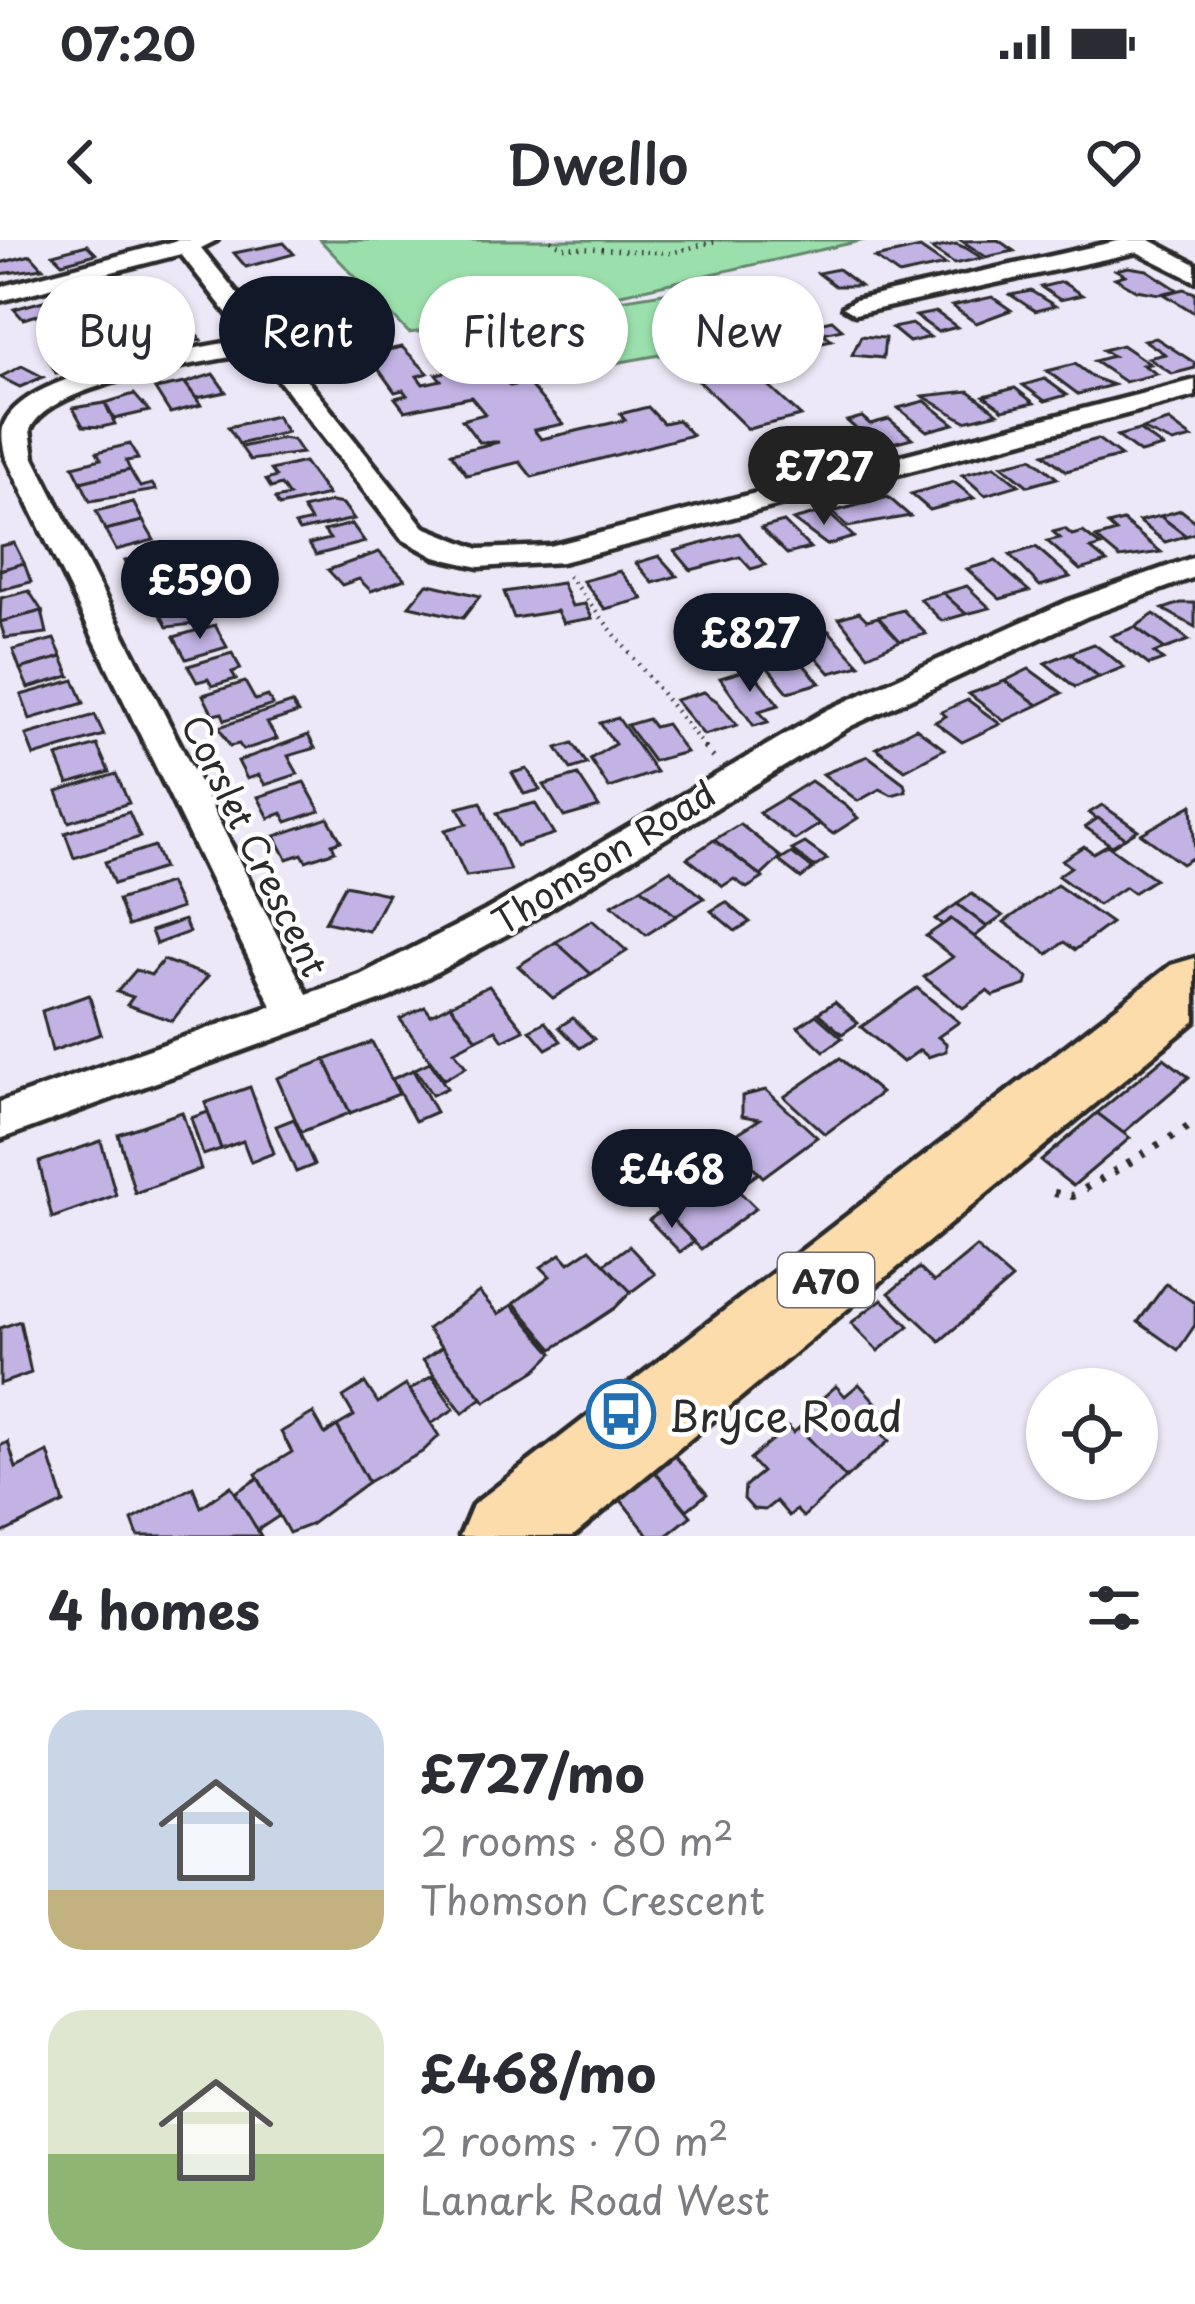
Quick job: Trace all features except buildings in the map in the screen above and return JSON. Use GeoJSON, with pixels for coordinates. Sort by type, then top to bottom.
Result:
{"type":"FeatureCollection","features":[{"type":"Feature","properties":{"kind":"main road","name":"A70"},"geometry":{"type":"LineString","coordinates":[[503,1536],[1195,983]]}},
{"type":"Feature","properties":{"kind":"street"},"geometry":{"type":"LineString","coordinates":[[856,307],[1137,242],[1195,274]]}},
{"type":"Feature","properties":{"kind":"street"},"geometry":{"type":"LineString","coordinates":[[0,294],[196,243],[219,278]]}},
{"type":"Feature","properties":{"kind":"street","name":"Corslet Crescent"},"geometry":{"type":"LineString","coordinates":[[219,353],[72,387],[38,402],[20,418],[15,436],[20,458],[298,1017]]}},
{"type":"Feature","properties":{"kind":"street"},"geometry":{"type":"LineString","coordinates":[[294,384],[413,533],[438,550],[478,560],[550,555],[1195,388]]}},
{"type":"Feature","properties":{"kind":"street","name":"Thomson Road"},"geometry":{"type":"LineString","coordinates":[[0,1121],[298,1017],[439,955],[750,766],[924,676],[1077,609],[1195,566]]}},
{"type":"Feature","properties":{"kind":"path"},"geometry":{"type":"LineString","coordinates":[[551,240],[563,247],[671,253],[720,240]]}},
{"type":"Feature","properties":{"kind":"path"},"geometry":{"type":"LineString","coordinates":[[550,555],[720,766],[738,757],[750,766]]}},
{"type":"Feature","properties":{"kind":"path"},"geometry":{"type":"LineString","coordinates":[[1054,1193],[1073,1196],[1195,1123]]}},
{"type":"Feature","properties":{"kind":"green space"},"geometry":{"type":"Polygon","coordinates":[[[320,240],[865,240],[702,276],[652,276],[652,287],[628,292],[628,276],[419,276],[419,332],[409,333],[395,318],[395,276],[354,276],[320,240]]]}},
{"type":"Feature","properties":{"kind":"green space"},"geometry":{"type":"Polygon","coordinates":[[[652,295],[652,356],[628,361],[628,299],[652,295]]]}},
{"type":"Feature","properties":{"kind":"place","name":"Bryce Road"},"geometry":{"type":"Point","coordinates":[621,1414]}}]}
